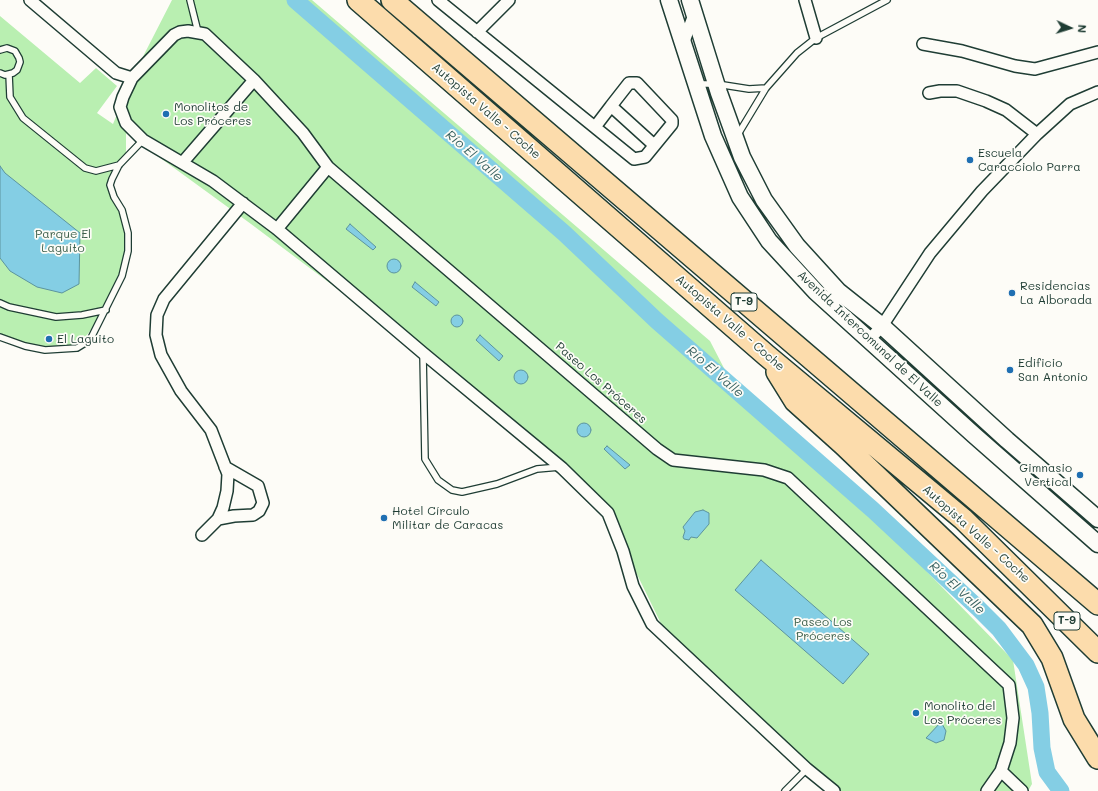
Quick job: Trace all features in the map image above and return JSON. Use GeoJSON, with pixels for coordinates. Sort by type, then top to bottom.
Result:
{"type":"FeatureCollection","features":[{"type":"Feature","properties":{"kind":"highway","name":"Autopista Valle - Coche"},"geometry":{"type":"LineString","coordinates":[[358,0],[766,355],[963,519],[1036,589],[1098,652]]}},
{"type":"Feature","properties":{"kind":"highway","name":"Autopista Valle - Coche"},"geometry":{"type":"LineString","coordinates":[[392,0],[1098,604]]}},
{"type":"Feature","properties":{"kind":"highway"},"geometry":{"type":"LineString","coordinates":[[766,355],[796,401],[1032,625],[1052,658],[1074,719],[1098,758]]}},
{"type":"Feature","properties":{"kind":"main road","name":"Avenida Intercomunal de El Valle"},"geometry":{"type":"LineString","coordinates":[[669,0],[713,136],[740,197],[758,226],[816,292],[974,435],[1098,544]]}},
{"type":"Feature","properties":{"kind":"main road","name":"Avenida Intercomunal de El Valle"},"geometry":{"type":"LineString","coordinates":[[694,5],[735,140],[761,194],[777,220],[797,246],[838,291],[882,326],[1007,440],[1098,519]]}},
{"type":"Feature","properties":{"kind":"street"},"geometry":{"type":"LineString","coordinates":[[30,0],[116,73],[132,78]]}},
{"type":"Feature","properties":{"kind":"street"},"geometry":{"type":"LineString","coordinates":[[438,0],[634,160],[645,157],[672,124],[672,120],[637,83],[629,83],[595,128]]}},
{"type":"Feature","properties":{"kind":"street"},"geometry":{"type":"LineString","coordinates":[[478,32],[509,0]]}},
{"type":"Feature","properties":{"kind":"street"},"geometry":{"type":"LineString","coordinates":[[805,0],[816,38]]}},
{"type":"Feature","properties":{"kind":"street"},"geometry":{"type":"LineString","coordinates":[[683,44],[694,5]]}},
{"type":"Feature","properties":{"kind":"street"},"geometry":{"type":"LineString","coordinates":[[198,32],[188,31],[174,35],[132,78],[120,107],[126,123],[143,140],[183,162],[213,181],[278,229],[423,353],[561,467],[608,513],[623,551],[633,586],[652,624],[807,769],[834,791]]}},
{"type":"Feature","properties":{"kind":"street","name":"Paseo Los Próceres"},"geometry":{"type":"LineString","coordinates":[[198,32],[205,34],[254,80],[303,132],[328,167],[657,449],[673,460],[764,470],[788,478],[1009,685],[1013,718],[1010,743],[1001,771],[987,791]]}},
{"type":"Feature","properties":{"kind":"street"},"geometry":{"type":"LineString","coordinates":[[923,44],[962,51],[1031,68],[1046,66],[1098,52]]}},
{"type":"Feature","properties":{"kind":"street"},"geometry":{"type":"LineString","coordinates":[[183,162],[254,80]]}},
{"type":"Feature","properties":{"kind":"street"},"geometry":{"type":"LineString","coordinates":[[929,93],[940,90],[957,91],[986,100],[1006,110],[1037,134]]}},
{"type":"Feature","properties":{"kind":"street"},"geometry":{"type":"LineString","coordinates":[[869,340],[882,326],[930,253],[982,191],[1037,134],[1070,104],[1098,92]]}},
{"type":"Feature","properties":{"kind":"street"},"geometry":{"type":"LineString","coordinates":[[611,106],[654,145]]}},
{"type":"Feature","properties":{"kind":"street"},"geometry":{"type":"LineString","coordinates":[[278,229],[328,167]]}},
{"type":"Feature","properties":{"kind":"street"},"geometry":{"type":"LineString","coordinates":[[202,535],[218,519],[227,491],[228,474],[211,430],[181,391],[161,356],[156,335],[157,315],[164,299],[243,203]]}},
{"type":"Feature","properties":{"kind":"street"},"geometry":{"type":"LineString","coordinates":[[218,519],[253,515],[259,512],[263,503],[258,486],[225,467]]}},
{"type":"Feature","properties":{"kind":"street"},"geometry":{"type":"LineString","coordinates":[[1001,771],[1022,791]]}},
{"type":"Feature","properties":{"kind":"lane"},"geometry":{"type":"LineString","coordinates":[[190,0],[198,32]]}},
{"type":"Feature","properties":{"kind":"lane"},"geometry":{"type":"LineString","coordinates":[[735,140],[766,88],[797,52],[816,38],[887,0]]}},
{"type":"Feature","properties":{"kind":"lane"},"geometry":{"type":"LineString","coordinates":[[0,50],[11,49],[19,58],[16,70],[9,74],[0,73]]}},
{"type":"Feature","properties":{"kind":"lane"},"geometry":{"type":"LineString","coordinates":[[9,74],[8,88],[10,98],[23,118],[53,143],[85,168],[96,171],[119,165]]}},
{"type":"Feature","properties":{"kind":"lane"},"geometry":{"type":"LineString","coordinates":[[695,84],[717,84],[748,89],[766,88]]}},
{"type":"Feature","properties":{"kind":"lane"},"geometry":{"type":"LineString","coordinates":[[0,337],[24,346],[45,350],[77,348],[90,340],[106,310],[113,291],[122,276],[128,251],[128,233],[122,210],[110,185],[119,165],[143,140]]}},
{"type":"Feature","properties":{"kind":"lane"},"geometry":{"type":"LineString","coordinates":[[0,303],[9,307],[56,317],[82,315],[106,310]]}},
{"type":"Feature","properties":{"kind":"lane"},"geometry":{"type":"LineString","coordinates":[[423,353],[425,459],[438,480],[452,490],[462,492],[497,484],[537,469],[561,467]]}},
{"type":"Feature","properties":{"kind":"lane"},"geometry":{"type":"LineString","coordinates":[[785,791],[807,769]]}},
{"type":"Feature","properties":{"kind":"green space","name":"Paseo Los Próceres"},"geometry":{"type":"Polygon","coordinates":[[[172,0],[312,0],[710,341],[743,405],[904,548],[1013,660],[1032,784],[1028,791],[829,791],[669,640],[611,521],[561,467],[423,353],[251,224],[126,133],[126,153],[112,179],[114,197],[128,233],[122,276],[106,310],[77,348],[45,350],[0,337],[0,16],[80,83],[96,68],[117,86],[97,113],[113,124],[132,78],[172,0]]]}},
{"type":"Feature","properties":{"kind":"water"},"geometry":{"type":"Polygon","coordinates":[[[0,166],[5,173],[80,233],[79,284],[62,293],[37,287],[10,271],[0,258],[0,166]]]}},
{"type":"Feature","properties":{"kind":"water"},"geometry":{"type":"Polygon","coordinates":[[[350,224],[376,247],[373,250],[346,229],[350,224]]]}},
{"type":"Feature","properties":{"kind":"water"},"geometry":{"type":"Polygon","coordinates":[[[394,259],[399,261],[401,266],[399,271],[394,273],[389,271],[387,266],[389,261],[394,259]]]}},
{"type":"Feature","properties":{"kind":"water"},"geometry":{"type":"Polygon","coordinates":[[[415,282],[439,302],[436,306],[412,287],[415,282]]]}},
{"type":"Feature","properties":{"kind":"water"},"geometry":{"type":"Polygon","coordinates":[[[459,315],[462,316],[462,326],[455,327],[452,326],[451,319],[452,316],[459,315]]]}},
{"type":"Feature","properties":{"kind":"water"},"geometry":{"type":"Polygon","coordinates":[[[480,335],[503,356],[499,361],[476,340],[480,335]]]}},
{"type":"Feature","properties":{"kind":"water"},"geometry":{"type":"Polygon","coordinates":[[[521,370],[526,372],[528,377],[526,382],[521,384],[516,382],[514,377],[516,372],[521,370]]]}},
{"type":"Feature","properties":{"kind":"water"},"geometry":{"type":"Polygon","coordinates":[[[584,423],[589,425],[591,430],[589,435],[584,437],[579,435],[577,430],[579,425],[584,423]]]}},
{"type":"Feature","properties":{"kind":"water"},"geometry":{"type":"Polygon","coordinates":[[[607,446],[630,465],[625,469],[604,449],[607,446]]]}},
{"type":"Feature","properties":{"kind":"water"},"geometry":{"type":"Polygon","coordinates":[[[703,510],[709,513],[709,524],[697,538],[691,537],[689,540],[684,539],[683,537],[685,531],[683,527],[695,512],[703,510]]]}},
{"type":"Feature","properties":{"kind":"water"},"geometry":{"type":"Polygon","coordinates":[[[761,560],[869,654],[843,684],[735,590],[761,560]]]}},
{"type":"Feature","properties":{"kind":"water"},"geometry":{"type":"Polygon","coordinates":[[[941,722],[946,731],[944,740],[936,743],[926,738],[941,722]]]}},
{"type":"Feature","properties":{"kind":"waterway","name":"Río El Valle"},"geometry":{"type":"LineString","coordinates":[[295,0],[564,233],[657,321],[873,510],[999,629],[1026,665],[1036,687],[1040,713],[1042,748],[1047,772],[1061,791]]}},
{"type":"Feature","properties":{"kind":"place","name":"Monolitos de Los Próceres"},"geometry":{"type":"Point","coordinates":[166,114]}},
{"type":"Feature","properties":{"kind":"place","name":"Escuela Caracciolo Parra"},"geometry":{"type":"Point","coordinates":[970,160]}},
{"type":"Feature","properties":{"kind":"place","name":"Residencias La Alborada"},"geometry":{"type":"Point","coordinates":[1012,293]}},
{"type":"Feature","properties":{"kind":"place","name":"El Laguito"},"geometry":{"type":"Point","coordinates":[49,339]}},
{"type":"Feature","properties":{"kind":"place","name":"Edificio San Antonio"},"geometry":{"type":"Point","coordinates":[1010,370]}},
{"type":"Feature","properties":{"kind":"place","name":"Gimnasio Vertical"},"geometry":{"type":"Point","coordinates":[1080,475]}},
{"type":"Feature","properties":{"kind":"place","name":"Hotel Círculo Militar de Caracas"},"geometry":{"type":"Point","coordinates":[384,518]}},
{"type":"Feature","properties":{"kind":"place","name":"Monolito del Los Próceres"},"geometry":{"type":"Point","coordinates":[916,713]}},
{"type":"Feature","properties":{"kind":"park label","name":"Parque El Laguito"},"geometry":{"type":"Point","coordinates":[63,241]}}]}
